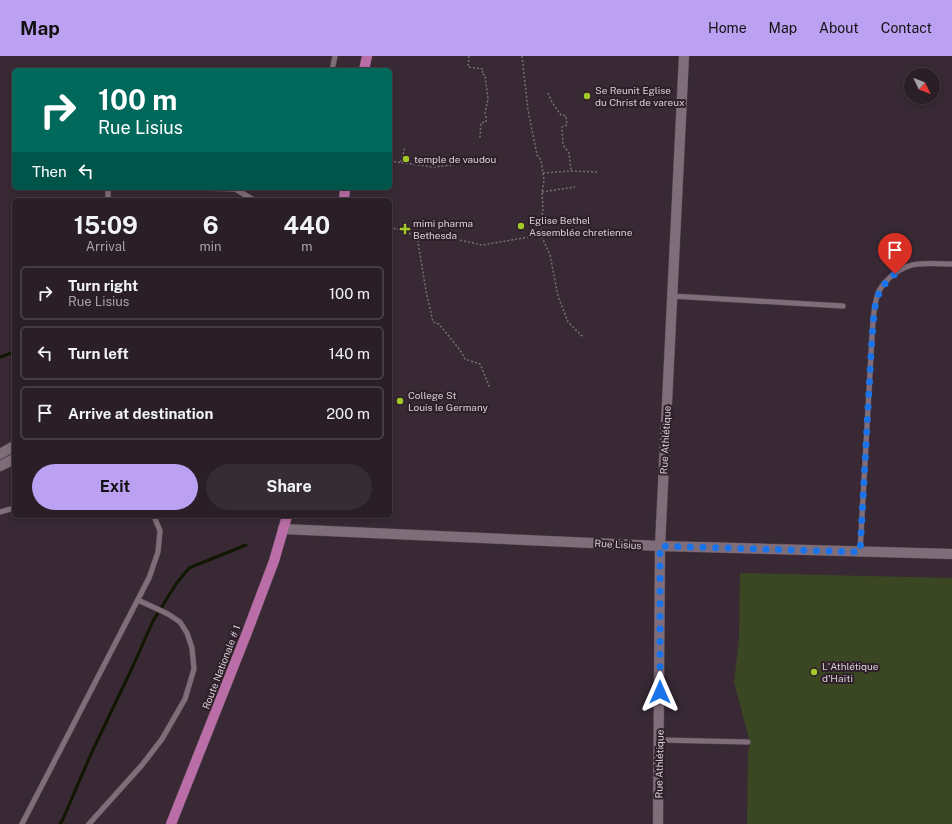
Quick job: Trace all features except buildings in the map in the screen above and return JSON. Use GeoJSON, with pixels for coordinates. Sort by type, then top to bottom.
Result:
{"type":"FeatureCollection","features":[{"type":"Feature","properties":{"kind":"main road"},"geometry":{"type":"LineString","coordinates":[[364,68],[366,56]]}},
{"type":"Feature","properties":{"kind":"main road","name":"Route Nationale # 1"},"geometry":{"type":"LineString","coordinates":[[172,824],[274,561],[286,518]]}},
{"type":"Feature","properties":{"kind":"street","name":"Rue Athlétique"},"geometry":{"type":"LineString","coordinates":[[658,824],[660,740],[660,546],[684,56]]}},
{"type":"Feature","properties":{"kind":"street"},"geometry":{"type":"LineString","coordinates":[[0,454],[12,447]]}},
{"type":"Feature","properties":{"kind":"street"},"geometry":{"type":"LineString","coordinates":[[0,466],[12,460]]}},
{"type":"Feature","properties":{"kind":"street","name":"Rue Lisius"},"geometry":{"type":"LineString","coordinates":[[283,531],[660,546],[952,554]]}},
{"type":"Feature","properties":{"kind":"lane"},"geometry":{"type":"LineString","coordinates":[[332,68],[335,56]]}},
{"type":"Feature","properties":{"kind":"lane"},"geometry":{"type":"LineString","coordinates":[[237,190],[251,198]]}},
{"type":"Feature","properties":{"kind":"lane"},"geometry":{"type":"LineString","coordinates":[[860,552],[872,337],[879,291],[901,268],[917,264],[952,264]]}},
{"type":"Feature","properties":{"kind":"lane"},"geometry":{"type":"LineString","coordinates":[[672,296],[843,306]]}},
{"type":"Feature","properties":{"kind":"lane"},"geometry":{"type":"LineString","coordinates":[[0,512],[12,509]]}},
{"type":"Feature","properties":{"kind":"lane"},"geometry":{"type":"LineString","coordinates":[[22,824],[150,578],[158,552],[160,531],[155,518]]}},
{"type":"Feature","properties":{"kind":"lane"},"geometry":{"type":"LineString","coordinates":[[89,824],[142,765],[162,739],[185,699],[194,669],[192,648],[187,633],[180,622],[168,614],[138,600]]}},
{"type":"Feature","properties":{"kind":"lane"},"geometry":{"type":"LineString","coordinates":[[660,740],[748,742]]}},
{"type":"Feature","properties":{"kind":"path"},"geometry":{"type":"LineString","coordinates":[[469,56],[468,67],[483,69],[482,74],[485,75],[488,99],[485,113],[486,122],[481,123],[480,137],[478,139]]}},
{"type":"Feature","properties":{"kind":"path"},"geometry":{"type":"LineString","coordinates":[[522,56],[528,110],[537,155],[541,160],[544,181],[542,192],[543,209],[541,235],[550,255],[558,296],[568,322],[583,337]]}},
{"type":"Feature","properties":{"kind":"path"},"geometry":{"type":"LineString","coordinates":[[548,93],[561,115],[566,116],[567,125],[562,127],[563,145],[569,153],[571,170]]}},
{"type":"Feature","properties":{"kind":"path"},"geometry":{"type":"LineString","coordinates":[[401,162],[404,147]]}},
{"type":"Feature","properties":{"kind":"path"},"geometry":{"type":"LineString","coordinates":[[392,161],[434,167],[452,165]]}},
{"type":"Feature","properties":{"kind":"path"},"geometry":{"type":"LineString","coordinates":[[543,173],[571,170],[597,172]]}},
{"type":"Feature","properties":{"kind":"path"},"geometry":{"type":"LineString","coordinates":[[542,192],[575,187]]}},
{"type":"Feature","properties":{"kind":"path"},"geometry":{"type":"LineString","coordinates":[[392,228],[417,236],[446,238],[482,245],[541,235]]}},
{"type":"Feature","properties":{"kind":"path"},"geometry":{"type":"LineString","coordinates":[[417,236],[433,322],[439,324],[465,359],[480,364],[490,388]]}},
{"type":"Feature","properties":{"kind":"green space"},"geometry":{"type":"Polygon","coordinates":[[[740,573],[952,578],[952,824],[747,824],[748,753],[750,743],[734,682],[739,640],[740,573]]]}},
{"type":"Feature","properties":{"kind":"waterway"},"geometry":{"type":"LineString","coordinates":[[0,357],[12,353]]}},
{"type":"Feature","properties":{"kind":"waterway"},"geometry":{"type":"LineString","coordinates":[[60,824],[153,621],[176,584],[189,568],[246,545]]}},
{"type":"Feature","properties":{"kind":"place","name":"Se Reunit Eglise du Christ de vareux"},"geometry":{"type":"Point","coordinates":[587,96]}},
{"type":"Feature","properties":{"kind":"place","name":"temple de vaudou"},"geometry":{"type":"Point","coordinates":[406,159]}},
{"type":"Feature","properties":{"kind":"place","name":"Eglise Bethel Assemblée chretienne"},"geometry":{"type":"Point","coordinates":[521,226]}},
{"type":"Feature","properties":{"kind":"place","name":"mimi pharma Bethesda"},"geometry":{"type":"Point","coordinates":[405,229]}},
{"type":"Feature","properties":{"kind":"place","name":"College St Louis le Germany"},"geometry":{"type":"Point","coordinates":[400,401]}},
{"type":"Feature","properties":{"kind":"place","name":"L'Athlétique d'Haïti"},"geometry":{"type":"Point","coordinates":[814,672]}},
{"type":"Feature","properties":{"kind":"route"},"geometry":{"type":"LineString","coordinates":[[660,692],[660,546],[860,552],[872,337],[876,303],[879,291],[895,274]]}}]}
